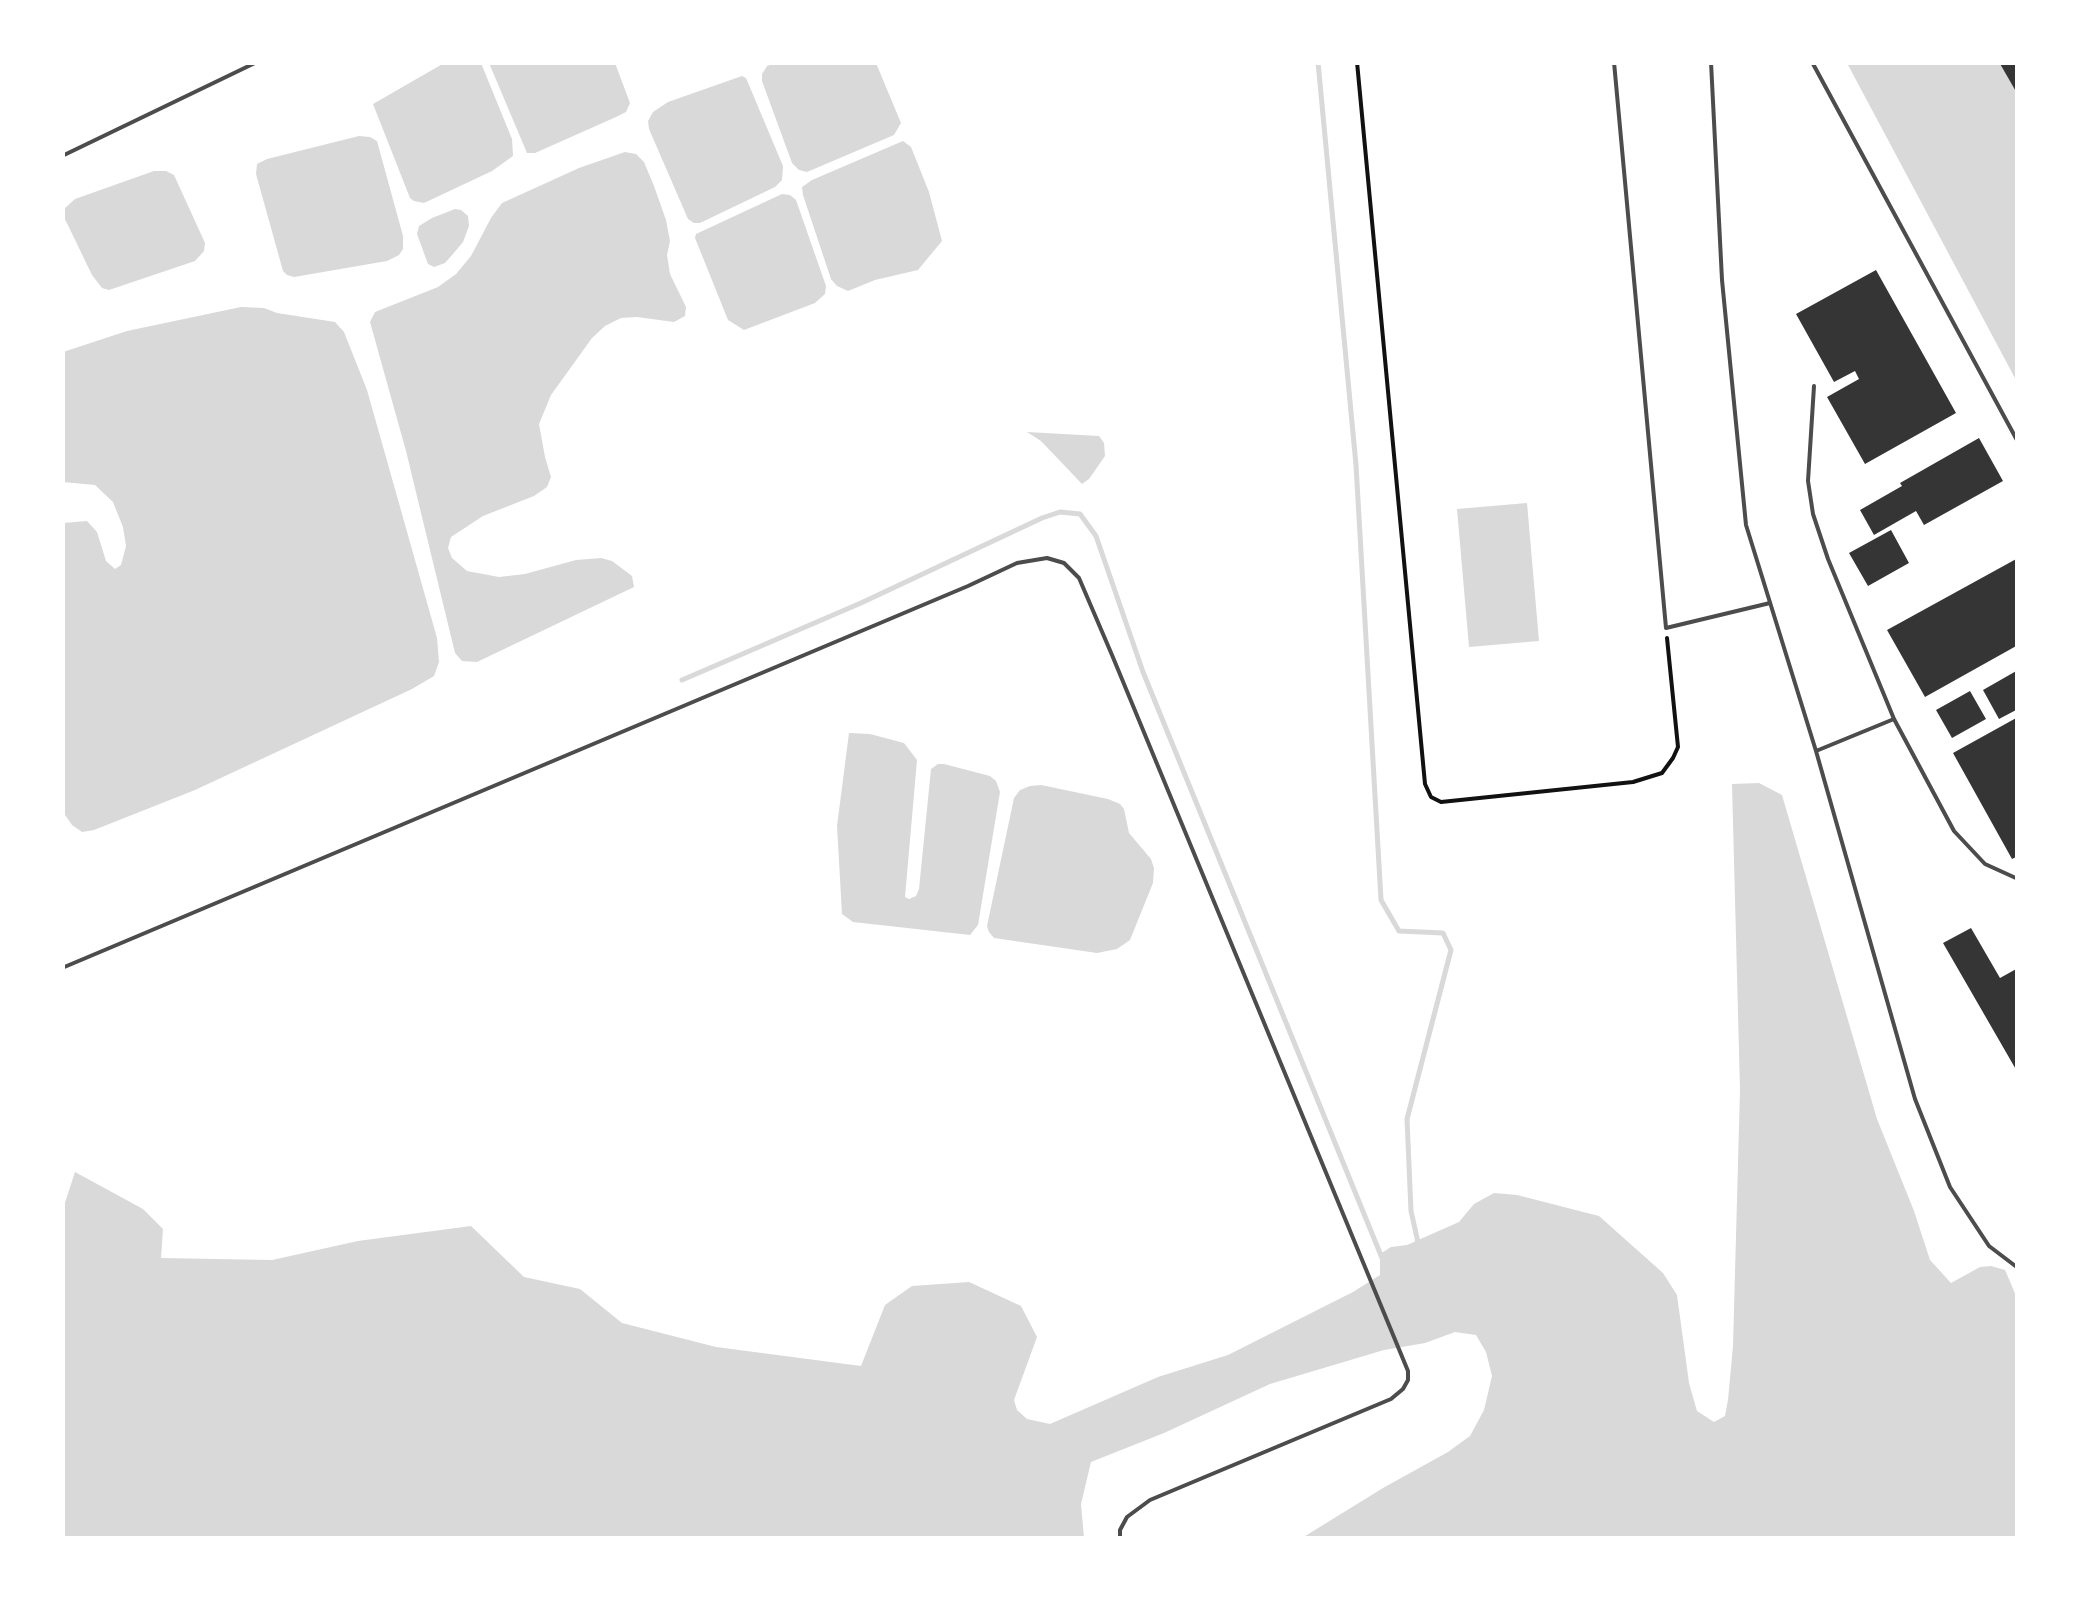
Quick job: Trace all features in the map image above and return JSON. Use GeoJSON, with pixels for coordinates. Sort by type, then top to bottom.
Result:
{"type":"FeatureCollection","features":[{"type":"Feature","properties":{"kind":"lane"},"geometry":{"type":"LineString","coordinates":[[62,156],[257,62]]}},
{"type":"Feature","properties":{"kind":"lane"},"geometry":{"type":"LineString","coordinates":[[1614,62],[1666,628],[1770,603]]}},
{"type":"Feature","properties":{"kind":"lane"},"geometry":{"type":"LineString","coordinates":[[1711,62],[1722,280],[1746,525],[1916,1099],[1950,1188],[1989,1246],[2015,1266]]}},
{"type":"Feature","properties":{"kind":"lane"},"geometry":{"type":"LineString","coordinates":[[1812,62],[2018,442]]}},
{"type":"Feature","properties":{"kind":"lane"},"geometry":{"type":"LineString","coordinates":[[1814,386],[1808,481],[1813,514],[1894,719],[1954,831],[1985,864],[2018,879]]}},
{"type":"Feature","properties":{"kind":"lane"},"geometry":{"type":"LineString","coordinates":[[62,968],[1018,563],[1048,558],[1064,563],[1079,578],[1408,1371],[1403,1390],[1390,1399],[1150,1500],[1127,1517],[1120,1538]]}},
{"type":"Feature","properties":{"kind":"lane"},"geometry":{"type":"LineString","coordinates":[[1816,752],[1894,719]]}},
{"type":"Feature","properties":{"kind":"path"},"geometry":{"type":"LineString","coordinates":[[1357,62],[1424,765],[1431,797],[1441,802],[1633,782],[1662,773],[1678,747],[1666,628]]}},
{"type":"Feature","properties":{"kind":"shaded area"},"geometry":{"type":"Polygon","coordinates":[[[446,62],[481,63],[512,139],[513,156],[492,171],[424,203],[410,198],[373,104],[446,62]]]}},
{"type":"Feature","properties":{"kind":"shaded area"},"geometry":{"type":"Polygon","coordinates":[[[489,63],[615,63],[630,103],[626,112],[616,117],[527,153],[489,63]]]}},
{"type":"Feature","properties":{"kind":"shaded area"},"geometry":{"type":"Polygon","coordinates":[[[876,63],[901,123],[894,135],[807,172],[799,170],[792,163],[762,81],[767,66],[876,63]]]}},
{"type":"Feature","properties":{"kind":"shaded area"},"geometry":{"type":"Polygon","coordinates":[[[1847,63],[2017,63],[2017,382],[1847,63]]]}},
{"type":"Feature","properties":{"kind":"shaded area"},"geometry":{"type":"Polygon","coordinates":[[[742,76],[783,166],[782,180],[775,187],[694,223],[688,219],[648,121],[653,112],[668,102],[742,76]]]}},
{"type":"Feature","properties":{"kind":"shaded area"},"geometry":{"type":"Polygon","coordinates":[[[359,136],[377,141],[403,236],[403,249],[387,261],[287,275],[256,174],[257,164],[359,136]]]}},
{"type":"Feature","properties":{"kind":"shaded area"},"geometry":{"type":"Polygon","coordinates":[[[903,141],[911,147],[929,192],[942,241],[918,270],[848,291],[831,279],[802,187],[903,141]]]}},
{"type":"Feature","properties":{"kind":"shaded area"},"geometry":{"type":"Polygon","coordinates":[[[625,152],[636,154],[644,162],[654,186],[670,241],[670,274],[686,307],[685,316],[674,322],[621,318],[592,338],[551,395],[539,424],[551,477],[547,487],[483,516],[451,537],[448,548],[452,558],[467,571],[499,577],[601,558],[632,576],[634,587],[477,662],[462,661],[455,653],[370,322],[375,312],[438,287],[456,274],[502,203],[625,152]]]}},
{"type":"Feature","properties":{"kind":"shaded area"},"geometry":{"type":"Polygon","coordinates":[[[154,171],[174,175],[205,243],[204,251],[195,261],[109,290],[102,288],[63,215],[64,209],[75,199],[154,171]]]}},
{"type":"Feature","properties":{"kind":"shaded area"},"geometry":{"type":"Polygon","coordinates":[[[782,194],[796,200],[826,286],[825,294],[815,303],[744,330],[728,320],[696,234],[782,194]]]}},
{"type":"Feature","properties":{"kind":"shaded area"},"geometry":{"type":"Polygon","coordinates":[[[455,209],[468,216],[469,226],[453,254],[434,267],[428,264],[417,234],[419,226],[455,209]]]}},
{"type":"Feature","properties":{"kind":"shaded area"},"geometry":{"type":"Polygon","coordinates":[[[241,307],[335,322],[344,332],[367,390],[437,638],[439,662],[434,676],[412,689],[195,790],[82,832],[63,812],[63,523],[87,521],[97,532],[106,561],[115,569],[121,565],[126,546],[113,502],[95,485],[63,482],[63,352],[127,331],[241,307]]]}},
{"type":"Feature","properties":{"kind":"shaded area"},"geometry":{"type":"Polygon","coordinates":[[[1027,432],[1099,436],[1105,456],[1082,484],[1041,441],[1027,432]]]}},
{"type":"Feature","properties":{"kind":"shaded area"},"geometry":{"type":"Polygon","coordinates":[[[1527,503],[1539,641],[1469,647],[1457,509],[1527,503]]]}},
{"type":"Feature","properties":{"kind":"shaded area"},"geometry":{"type":"Polygon","coordinates":[[[849,733],[904,743],[917,760],[905,897],[909,899],[919,889],[931,769],[944,764],[996,781],[1000,792],[978,925],[970,935],[853,922],[842,914],[837,826],[849,733]]]}},
{"type":"Feature","properties":{"kind":"shaded area"},"geometry":{"type":"Polygon","coordinates":[[[1759,783],[1782,795],[1877,1119],[1930,1260],[1951,1283],[1980,1267],[2005,1270],[2017,1298],[2017,1538],[1302,1538],[1470,1436],[1484,1410],[1492,1376],[1486,1352],[1476,1335],[1455,1332],[1270,1384],[1091,1462],[1081,1504],[1084,1538],[63,1538],[62,1212],[75,1172],[143,1209],[163,1229],[161,1258],[272,1260],[358,1241],[471,1226],[524,1277],[580,1289],[622,1323],[716,1347],[861,1366],[885,1305],[912,1286],[969,1282],[1021,1306],[1037,1337],[1014,1400],[1017,1410],[1027,1419],[1050,1424],[1158,1377],[1228,1355],[1380,1275],[1380,1254],[1391,1247],[1407,1245],[1459,1222],[1474,1204],[1494,1193],[1517,1195],[1599,1216],[1663,1273],[1677,1295],[1689,1383],[1697,1411],[1714,1422],[1725,1416],[1733,1346],[1740,1090],[1732,784],[1759,783]]]}},
{"type":"Feature","properties":{"kind":"shaded area"},"geometry":{"type":"Polygon","coordinates":[[[1041,785],[1120,804],[1129,833],[1151,859],[1153,883],[1130,940],[1117,949],[1097,953],[994,938],[989,932],[987,926],[1014,798],[1020,790],[1041,785]]]}},
{"type":"Feature","properties":{"kind":"building"},"geometry":{"type":"Polygon","coordinates":[[[1999,62],[2018,62],[2018,95],[1999,62]]]}},
{"type":"Feature","properties":{"kind":"building"},"geometry":{"type":"Polygon","coordinates":[[[1876,270],[1956,413],[1865,464],[1827,397],[1859,379],[1855,371],[1834,382],[1796,314],[1876,270]]]}},
{"type":"Feature","properties":{"kind":"building"},"geometry":{"type":"Polygon","coordinates":[[[1979,438],[2003,481],[1924,525],[1916,511],[1874,535],[1860,510],[1979,438]]]}},
{"type":"Feature","properties":{"kind":"building"},"geometry":{"type":"Polygon","coordinates":[[[1891,530],[1909,563],[1868,586],[1849,553],[1891,530]]]}},
{"type":"Feature","properties":{"kind":"building"},"geometry":{"type":"Polygon","coordinates":[[[2018,558],[2018,645],[1925,697],[1887,630],[2018,558]]]}},
{"type":"Feature","properties":{"kind":"building"},"geometry":{"type":"Polygon","coordinates":[[[2018,670],[2018,709],[1999,719],[1983,690],[2018,670]]]}},
{"type":"Feature","properties":{"kind":"building"},"geometry":{"type":"Polygon","coordinates":[[[1970,691],[1986,719],[1952,738],[1936,710],[1970,691]]]}},
{"type":"Feature","properties":{"kind":"building"},"geometry":{"type":"Polygon","coordinates":[[[2018,717],[2018,856],[2012,859],[1953,753],[2018,717]]]}},
{"type":"Feature","properties":{"kind":"building"},"geometry":{"type":"Polygon","coordinates":[[[1971,928],[2000,978],[2018,968],[2018,1073],[1943,943],[1971,928]]]}},
{"type":"Feature","properties":{"kind":"waterway"},"geometry":{"type":"LineString","coordinates":[[1318,62],[1356,465],[1381,900],[1399,931],[1443,933],[1451,950],[1407,1119],[1411,1211],[1419,1247]]}},
{"type":"Feature","properties":{"kind":"waterway"},"geometry":{"type":"LineString","coordinates":[[682,680],[861,603],[1042,518],[1060,512],[1080,514],[1096,536],[1143,672],[1382,1258]]}}]}
